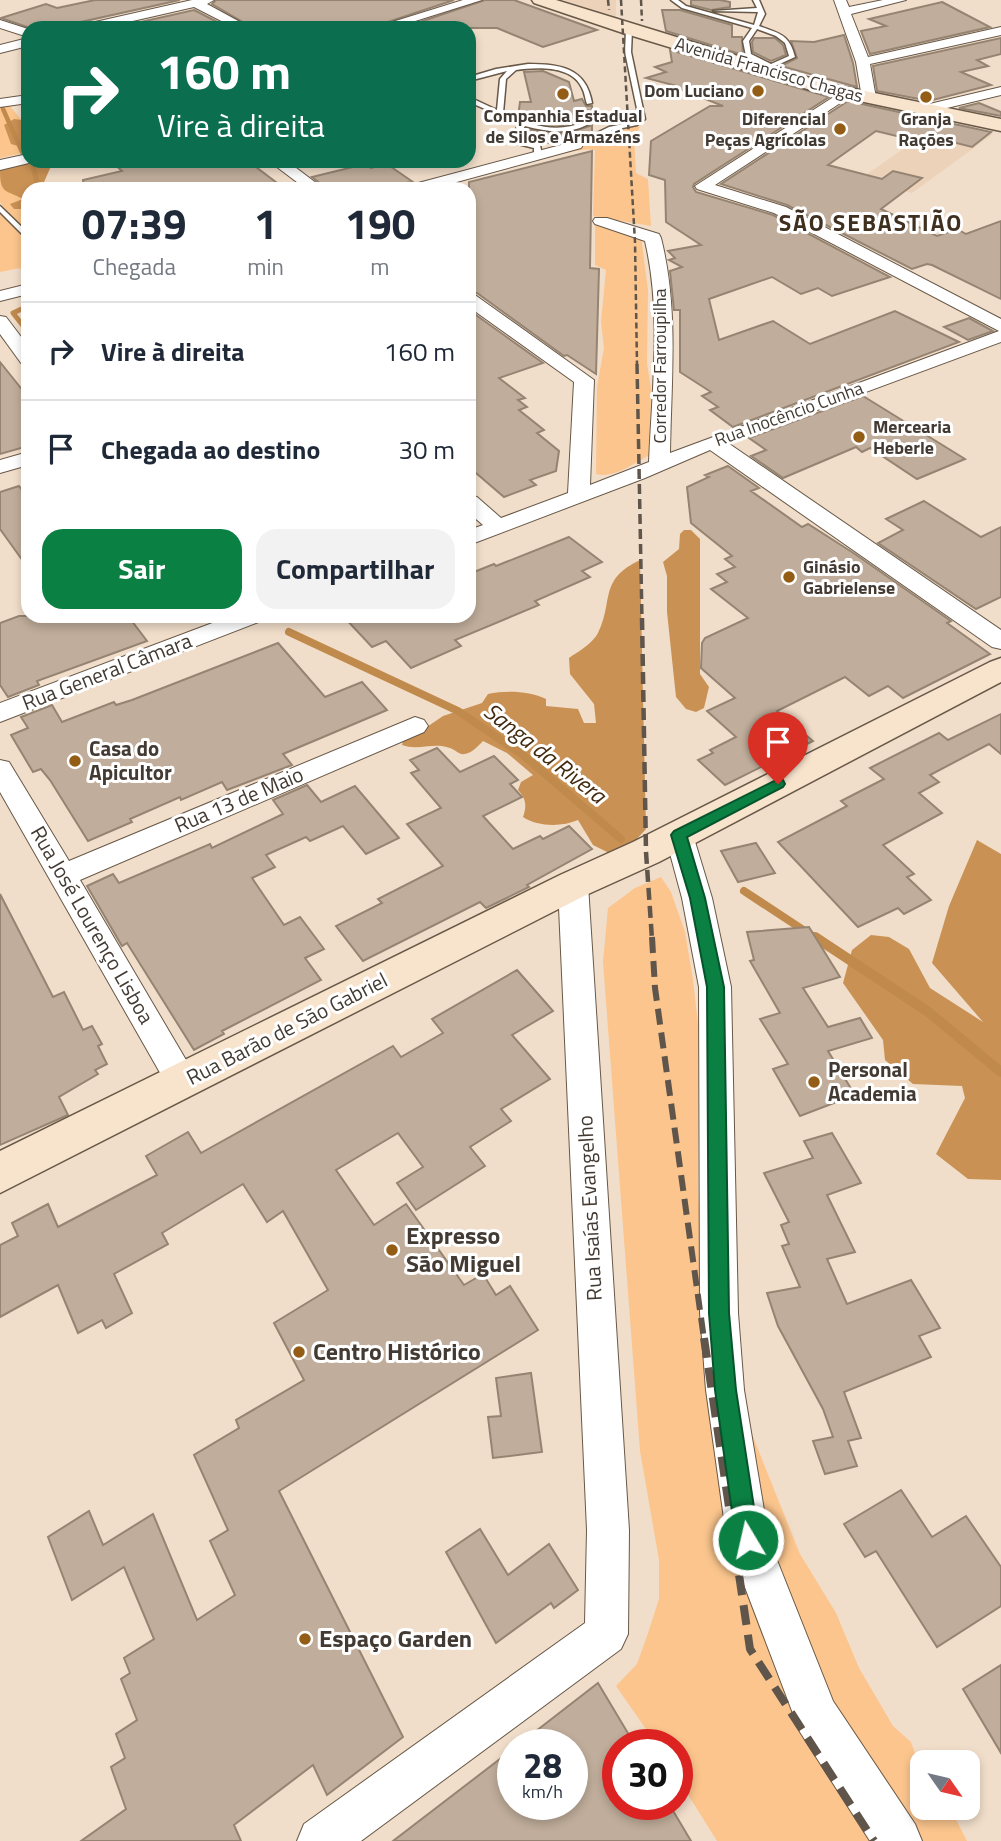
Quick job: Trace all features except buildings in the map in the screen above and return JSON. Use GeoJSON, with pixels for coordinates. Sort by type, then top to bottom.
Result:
{"type":"FeatureCollection","features":[{"type":"Feature","properties":{"kind":"main road","name":"Avenida Francisco Chagas"},"geometry":{"type":"LineString","coordinates":[[540,0],[629,30],[846,93],[1001,125]]}},
{"type":"Feature","properties":{"kind":"main road","name":"Rua Barão de São Gabriel"},"geometry":{"type":"LineString","coordinates":[[0,1173],[573,885],[679,835],[1001,669]]}},
{"type":"Feature","properties":{"kind":"street"},"geometry":{"type":"LineString","coordinates":[[403,21],[476,0]]}},
{"type":"Feature","properties":{"kind":"street"},"geometry":{"type":"LineString","coordinates":[[869,98],[863,62],[842,6],[900,0]]}},
{"type":"Feature","properties":{"kind":"street"},"geometry":{"type":"LineString","coordinates":[[116,21],[202,1],[234,21]]}},
{"type":"Feature","properties":{"kind":"street"},"geometry":{"type":"LineString","coordinates":[[0,24],[21,31]]}},
{"type":"Feature","properties":{"kind":"street"},"geometry":{"type":"LineString","coordinates":[[863,62],[1001,31]]}},
{"type":"Feature","properties":{"kind":"street"},"geometry":{"type":"LineString","coordinates":[[0,49],[21,44]]}},
{"type":"Feature","properties":{"kind":"street"},"geometry":{"type":"LineString","coordinates":[[926,110],[1001,91]]}},
{"type":"Feature","properties":{"kind":"street"},"geometry":{"type":"LineString","coordinates":[[846,93],[703,186],[780,210],[1001,326]]}},
{"type":"Feature","properties":{"kind":"street"},"geometry":{"type":"LineString","coordinates":[[6,102],[21,112]]}},
{"type":"Feature","properties":{"kind":"street"},"geometry":{"type":"LineString","coordinates":[[439,182],[576,145]]}},
{"type":"Feature","properties":{"kind":"street"},"geometry":{"type":"LineString","coordinates":[[0,165],[21,160]]}},
{"type":"Feature","properties":{"kind":"street"},"geometry":{"type":"LineString","coordinates":[[287,168],[306,182]]}},
{"type":"Feature","properties":{"kind":"street","name":"Corredor Farroupilha"},"geometry":{"type":"LineString","coordinates":[[601,221],[653,238],[658,255],[663,321],[659,465]]}},
{"type":"Feature","properties":{"kind":"street"},"geometry":{"type":"LineString","coordinates":[[0,296],[21,292]]}},
{"type":"Feature","properties":{"kind":"street"},"geometry":{"type":"LineString","coordinates":[[476,304],[584,380],[579,496],[476,535]]}},
{"type":"Feature","properties":{"kind":"street"},"geometry":{"type":"LineString","coordinates":[[476,320],[491,315]]}},
{"type":"Feature","properties":{"kind":"street"},"geometry":{"type":"LineString","coordinates":[[0,321],[21,350]]}},
{"type":"Feature","properties":{"kind":"street","name":"Rua Inocêncio Cunha"},"geometry":{"type":"LineString","coordinates":[[579,496],[712,442],[1001,336]]}},
{"type":"Feature","properties":{"kind":"street"},"geometry":{"type":"LineString","coordinates":[[712,442],[1001,641]]}},
{"type":"Feature","properties":{"kind":"street"},"geometry":{"type":"LineString","coordinates":[[0,467],[21,460]]}},
{"type":"Feature","properties":{"kind":"street"},"geometry":{"type":"LineString","coordinates":[[476,508],[498,527]]}},
{"type":"Feature","properties":{"kind":"street","name":"Rua General Câmara"},"geometry":{"type":"LineString","coordinates":[[0,713],[226,623]]}},
{"type":"Feature","properties":{"kind":"street","name":"Rua 13 de Maio"},"geometry":{"type":"LineString","coordinates":[[64,875],[415,726]]}},
{"type":"Feature","properties":{"kind":"street","name":"Rua José Lourenço Lisboa"},"geometry":{"type":"LineString","coordinates":[[0,769],[183,1082]]}},
{"type":"Feature","properties":{"kind":"street"},"geometry":{"type":"LineString","coordinates":[[679,835],[697,898],[715,987],[719,1313],[725,1390],[748,1540],[816,1716],[898,1841]]}},
{"type":"Feature","properties":{"kind":"street","name":"Rua Isaías Evangelho"},"geometry":{"type":"LineString","coordinates":[[321,1841],[606,1634],[608,1530],[573,885]]}},
{"type":"Feature","properties":{"kind":"lane"},"geometry":{"type":"LineString","coordinates":[[674,0],[684,7],[756,27],[778,35],[788,43],[792,57],[764,68],[748,55],[746,41],[756,27],[762,14],[756,0]]}},
{"type":"Feature","properties":{"kind":"lane"},"geometry":{"type":"LineString","coordinates":[[699,11],[760,10]]}},
{"type":"Feature","properties":{"kind":"lane"},"geometry":{"type":"LineString","coordinates":[[576,145],[611,128],[635,124],[642,119],[642,106],[628,58],[629,30]]}},
{"type":"Feature","properties":{"kind":"lane"},"geometry":{"type":"LineString","coordinates":[[476,77],[514,68],[548,68],[574,75],[585,84],[589,103]]}},
{"type":"Feature","properties":{"kind":"lane"},"geometry":{"type":"LineString","coordinates":[[500,114],[502,79],[514,68]]}},
{"type":"Feature","properties":{"kind":"lane"},"geometry":{"type":"LineString","coordinates":[[476,102],[522,125],[573,129],[587,123],[589,113]]}},
{"type":"Feature","properties":{"kind":"lane"},"geometry":{"type":"LineString","coordinates":[[522,125],[517,142],[520,145],[538,146],[538,155]]}},
{"type":"Feature","properties":{"kind":"lane"},"geometry":{"type":"LineString","coordinates":[[0,208],[21,231]]}},
{"type":"Feature","properties":{"kind":"shaded area"},"geometry":{"type":"Polygon","coordinates":[[[562,0],[616,0],[616,17],[562,0]]]}},
{"type":"Feature","properties":{"kind":"shaded area"},"geometry":{"type":"Polygon","coordinates":[[[0,103],[10,106],[21,119],[21,154],[0,158],[0,103]]]}},
{"type":"Feature","properties":{"kind":"shaded area"},"geometry":{"type":"Polygon","coordinates":[[[14,119],[21,120],[21,147],[11,144],[4,125],[14,119]]]}},
{"type":"Feature","properties":{"kind":"shaded area"},"geometry":{"type":"Polygon","coordinates":[[[942,122],[993,134],[912,193],[860,179],[942,122]]]}},
{"type":"Feature","properties":{"kind":"shaded area"},"geometry":{"type":"Polygon","coordinates":[[[634,126],[640,127],[634,137],[636,173],[648,179],[651,226],[593,216],[595,150],[551,153],[634,126]]]}},
{"type":"Feature","properties":{"kind":"shaded area"},"geometry":{"type":"Polygon","coordinates":[[[21,162],[21,168],[50,168],[44,182],[21,182],[21,269],[0,272],[0,213],[6,211],[0,202],[0,166],[21,162]]]}},
{"type":"Feature","properties":{"kind":"shaded area"},"geometry":{"type":"Polygon","coordinates":[[[21,163],[21,168],[50,168],[44,182],[21,182],[21,198],[4,190],[0,169],[21,163]]]}},
{"type":"Feature","properties":{"kind":"shaded area"},"geometry":{"type":"Polygon","coordinates":[[[21,200],[21,209],[14,209],[10,204],[21,200]]]}},
{"type":"Feature","properties":{"kind":"shaded area"},"geometry":{"type":"Polygon","coordinates":[[[595,225],[641,236],[648,290],[650,455],[624,469],[603,475],[596,474],[597,387],[604,348],[601,322],[606,270],[595,265],[595,225]]]}},
{"type":"Feature","properties":{"kind":"shaded area"},"geometry":{"type":"Polygon","coordinates":[[[684,530],[691,530],[700,539],[700,674],[709,687],[704,708],[696,712],[686,709],[676,697],[667,612],[667,576],[663,562],[679,549],[680,534],[684,530]]]}},
{"type":"Feature","properties":{"kind":"shaded area"},"geometry":{"type":"Polygon","coordinates":[[[640,560],[646,829],[634,842],[609,853],[593,845],[578,820],[550,825],[523,817],[525,802],[518,790],[521,782],[533,775],[507,753],[483,741],[472,751],[463,754],[444,746],[402,745],[405,735],[421,731],[443,716],[482,703],[488,694],[495,693],[518,692],[540,696],[546,699],[546,706],[578,709],[584,723],[596,723],[594,704],[570,674],[569,658],[585,647],[598,633],[612,583],[618,575],[640,560]]]}},
{"type":"Feature","properties":{"kind":"shaded area"},"geometry":{"type":"Polygon","coordinates":[[[977,840],[1001,854],[1001,1180],[968,1179],[936,1154],[965,1098],[962,1086],[913,1084],[885,1060],[883,1040],[843,983],[852,950],[871,935],[889,937],[909,949],[930,988],[983,1022],[932,963],[949,906],[977,840]]]}},
{"type":"Feature","properties":{"kind":"shaded area"},"geometry":{"type":"Polygon","coordinates":[[[661,877],[671,892],[685,932],[693,980],[698,1024],[698,1191],[706,1311],[743,1553],[887,1841],[717,1841],[693,1803],[693,1729],[646,1729],[616,1686],[637,1664],[659,1599],[659,1560],[640,1451],[603,962],[608,908],[635,888],[661,877]]]}},
{"type":"Feature","properties":{"kind":"shaded area"},"geometry":{"type":"Polygon","coordinates":[[[739,1402],[800,1554],[836,1613],[859,1668],[893,1726],[911,1742],[914,1750],[910,1750],[910,1820],[956,1820],[967,1841],[915,1841],[821,1707],[752,1530],[739,1402]]]}},
{"type":"Feature","properties":{"kind":"waterway","name":"Sanga da Rivera"},"geometry":{"type":"LineString","coordinates":[[3,109],[21,150]]}},
{"type":"Feature","properties":{"kind":"waterway","name":"Sanga da Rivera"},"geometry":{"type":"LineString","coordinates":[[33,168],[37,182]]}},
{"type":"Feature","properties":{"kind":"waterway","name":"Sanga da Rivera"},"geometry":{"type":"LineString","coordinates":[[21,309],[13,313],[21,323]]}},
{"type":"Feature","properties":{"kind":"waterway","name":"Sanga da Rivera"},"geometry":{"type":"LineString","coordinates":[[289,632],[458,711],[523,755],[621,839]]}},
{"type":"Feature","properties":{"kind":"waterway","name":"Sanga da Rivera"},"geometry":{"type":"LineString","coordinates":[[744,891],[817,939]]}},
{"type":"Feature","properties":{"kind":"waterway","name":"Sanga da Rivera"},"geometry":{"type":"LineString","coordinates":[[815,937],[927,1011],[1001,1072]]}},
{"type":"Feature","properties":{"kind":"railway"},"geometry":{"type":"LineString","coordinates":[[608,0],[609,10]]}},
{"type":"Feature","properties":{"kind":"railway"},"geometry":{"type":"LineString","coordinates":[[621,0],[635,242],[637,365]]}},
{"type":"Feature","properties":{"kind":"railway"},"geometry":{"type":"LineString","coordinates":[[641,0],[642,21]]}},
{"type":"Feature","properties":{"kind":"railway"},"geometry":{"type":"LineString","coordinates":[[637,364],[642,620]]}},
{"type":"Feature","properties":{"kind":"railway"},"geometry":{"type":"LineString","coordinates":[[642,618],[646,852],[652,939]]}},
{"type":"Feature","properties":{"kind":"railway"},"geometry":{"type":"LineString","coordinates":[[652,937],[655,988],[704,1339]]}},
{"type":"Feature","properties":{"kind":"railway"},"geometry":{"type":"LineString","coordinates":[[704,1338],[750,1649],[874,1841]]}},
{"type":"Feature","properties":{"kind":"place","name":"Dom Luciano"},"geometry":{"type":"Point","coordinates":[758,91]}},
{"type":"Feature","properties":{"kind":"place","name":"Companhia Estadual de Silos e Armazéns"},"geometry":{"type":"Point","coordinates":[563,94]}},
{"type":"Feature","properties":{"kind":"place","name":"Granja Rações"},"geometry":{"type":"Point","coordinates":[926,97]}},
{"type":"Feature","properties":{"kind":"place","name":"Diferencial Peças Agrícolas"},"geometry":{"type":"Point","coordinates":[840,129]}},
{"type":"Feature","properties":{"kind":"place","name":"Mercearia Heberle"},"geometry":{"type":"Point","coordinates":[859,437]}},
{"type":"Feature","properties":{"kind":"place","name":"Ginásio Gabrielense"},"geometry":{"type":"Point","coordinates":[789,577]}},
{"type":"Feature","properties":{"kind":"place","name":"Casa do Apicultor"},"geometry":{"type":"Point","coordinates":[75,761]}},
{"type":"Feature","properties":{"kind":"place","name":"Personal Academia"},"geometry":{"type":"Point","coordinates":[814,1082]}},
{"type":"Feature","properties":{"kind":"place","name":"Expresso São Miguel"},"geometry":{"type":"Point","coordinates":[392,1250]}},
{"type":"Feature","properties":{"kind":"place","name":"Centro Histórico"},"geometry":{"type":"Point","coordinates":[299,1352]}},
{"type":"Feature","properties":{"kind":"place","name":"Espaço Garden"},"geometry":{"type":"Point","coordinates":[305,1639]}},
{"type":"Feature","properties":{"kind":"district","name":"SÃO SEBASTIÃO"},"geometry":{"type":"Point","coordinates":[871,223]}},
{"type":"Feature","properties":{"kind":"route"},"geometry":{"type":"LineString","coordinates":[[748,1540],[725,1390],[719,1313],[715,987],[710,952],[679,835],[778,784]]}}]}
